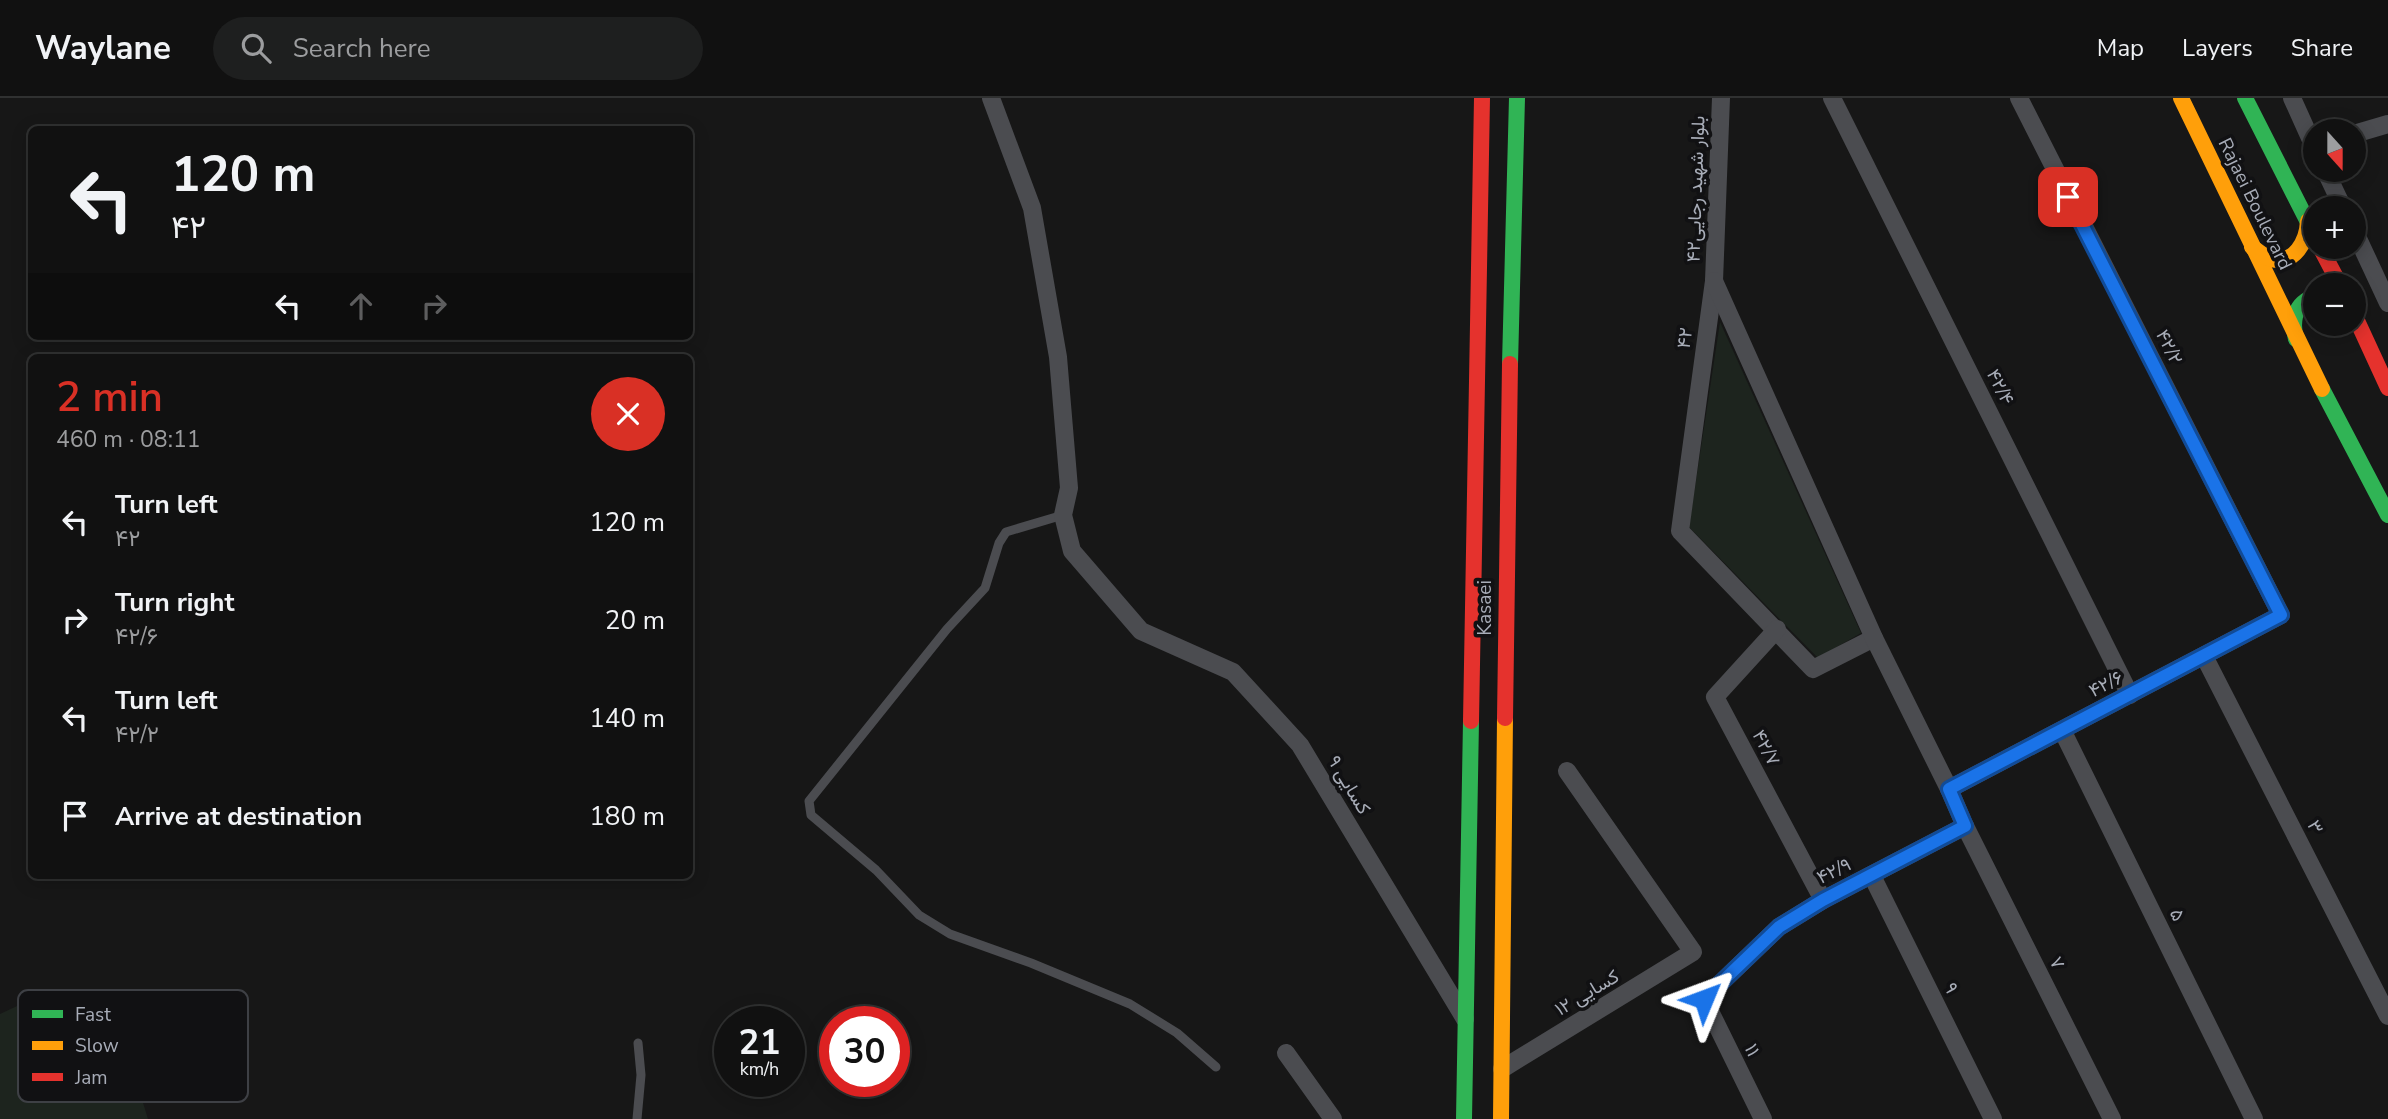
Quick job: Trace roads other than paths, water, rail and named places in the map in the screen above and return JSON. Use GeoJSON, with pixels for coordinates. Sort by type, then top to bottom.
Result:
{"type":"FeatureCollection","features":[{"type":"Feature","properties":{"kind":"main road","name":"Kasaei"},"geometry":{"type":"LineString","coordinates":[[1482,98],[1492,457],[1501,1119]]}},
{"type":"Feature","properties":{"kind":"main road","name":"Kasaei"},"geometry":{"type":"LineString","coordinates":[[1464,1119],[1465,1018],[1492,457],[1517,98]]}},
{"type":"Feature","properties":{"kind":"main road","name":"Rajaei Boulevard"},"geometry":{"type":"LineString","coordinates":[[2181,98],[2296,339],[2388,515]]}},
{"type":"Feature","properties":{"kind":"main road","name":"Rajaei Boulevard"},"geometry":{"type":"LineString","coordinates":[[2245,98],[2303,211]]}},
{"type":"Feature","properties":{"kind":"main road"},"geometry":{"type":"LineString","coordinates":[[2252,247],[2270,259],[2281,260],[2292,256],[2303,246]]}},
{"type":"Feature","properties":{"kind":"main road"},"geometry":{"type":"LineString","coordinates":[[2296,339],[2292,328],[2293,316],[2303,303]]}},
{"type":"Feature","properties":{"kind":"main road"},"geometry":{"type":"LineString","coordinates":[[2364,336],[2388,387]]}},
{"type":"Feature","properties":{"kind":"street"},"geometry":{"type":"LineString","coordinates":[[991,98],[1032,208],[1054,330],[1069,488],[1063,515]]}},
{"type":"Feature","properties":{"kind":"street","name":"بلوار شهید رجایی۴۲"},"geometry":{"type":"LineString","coordinates":[[1714,281],[1721,98]]}},
{"type":"Feature","properties":{"kind":"street","name":"۴۲/۴"},"geometry":{"type":"LineString","coordinates":[[1832,98],[2130,695]]}},
{"type":"Feature","properties":{"kind":"street","name":"۴۲/۲"},"geometry":{"type":"LineString","coordinates":[[2019,98],[2281,615]]}},
{"type":"Feature","properties":{"kind":"street"},"geometry":{"type":"LineString","coordinates":[[2292,98],[2304,119]]}},
{"type":"Feature","properties":{"kind":"street"},"geometry":{"type":"LineString","coordinates":[[2366,132],[2388,124]]}},
{"type":"Feature","properties":{"kind":"street"},"geometry":{"type":"LineString","coordinates":[[2366,256],[2388,303]]}},
{"type":"Feature","properties":{"kind":"street"},"geometry":{"type":"LineString","coordinates":[[1714,281],[1874,638],[1965,826]]}},
{"type":"Feature","properties":{"kind":"street","name":"۴۲"},"geometry":{"type":"LineString","coordinates":[[1714,281],[1680,531],[1814,669],[1874,638]]}},
{"type":"Feature","properties":{"kind":"street","name":"۹ کسایی"},"geometry":{"type":"LineString","coordinates":[[1063,515],[1072,551],[1141,631],[1233,672],[1300,745],[1465,1018]]}},
{"type":"Feature","properties":{"kind":"street","name":"۴۲/۶"},"geometry":{"type":"LineString","coordinates":[[1949,789],[2281,615]]}},
{"type":"Feature","properties":{"kind":"street","name":"۴۲/۷"},"geometry":{"type":"LineString","coordinates":[[1777,629],[1715,697],[1823,900]]}},
{"type":"Feature","properties":{"kind":"street","name":"۳"},"geometry":{"type":"LineString","coordinates":[[2204,656],[2388,1016]]}},
{"type":"Feature","properties":{"kind":"street","name":"۵"},"geometry":{"type":"LineString","coordinates":[[2062,730],[2254,1119]]}},
{"type":"Feature","properties":{"kind":"street","name":"۱۲ کسایی"},"geometry":{"type":"LineString","coordinates":[[1502,1069],[1693,952],[1567,771]]}},
{"type":"Feature","properties":{"kind":"street","name":"۴۲/۹"},"geometry":{"type":"LineString","coordinates":[[1704,999],[1779,927],[1823,900],[1965,826]]}},
{"type":"Feature","properties":{"kind":"street","name":"۷"},"geometry":{"type":"LineString","coordinates":[[1965,826],[2112,1119]]}},
{"type":"Feature","properties":{"kind":"street","name":"۹"},"geometry":{"type":"LineString","coordinates":[[1872,876],[1993,1119]]}},
{"type":"Feature","properties":{"kind":"street","name":"۱۱"},"geometry":{"type":"LineString","coordinates":[[1704,999],[1763,1119]]}},
{"type":"Feature","properties":{"kind":"street"},"geometry":{"type":"LineString","coordinates":[[1286,1053],[1333,1119]]}},
{"type":"Feature","properties":{"kind":"lane"},"geometry":{"type":"LineString","coordinates":[[1063,515],[1006,532],[999,544],[985,588],[947,629],[809,801],[808,808],[811,815],[876,870],[919,915],[950,934],[1031,963],[1130,1004],[1177,1033],[1216,1067]]}},
{"type":"Feature","properties":{"kind":"lane"},"geometry":{"type":"LineString","coordinates":[[637,1119],[641,1075],[638,1043]]}}]}
